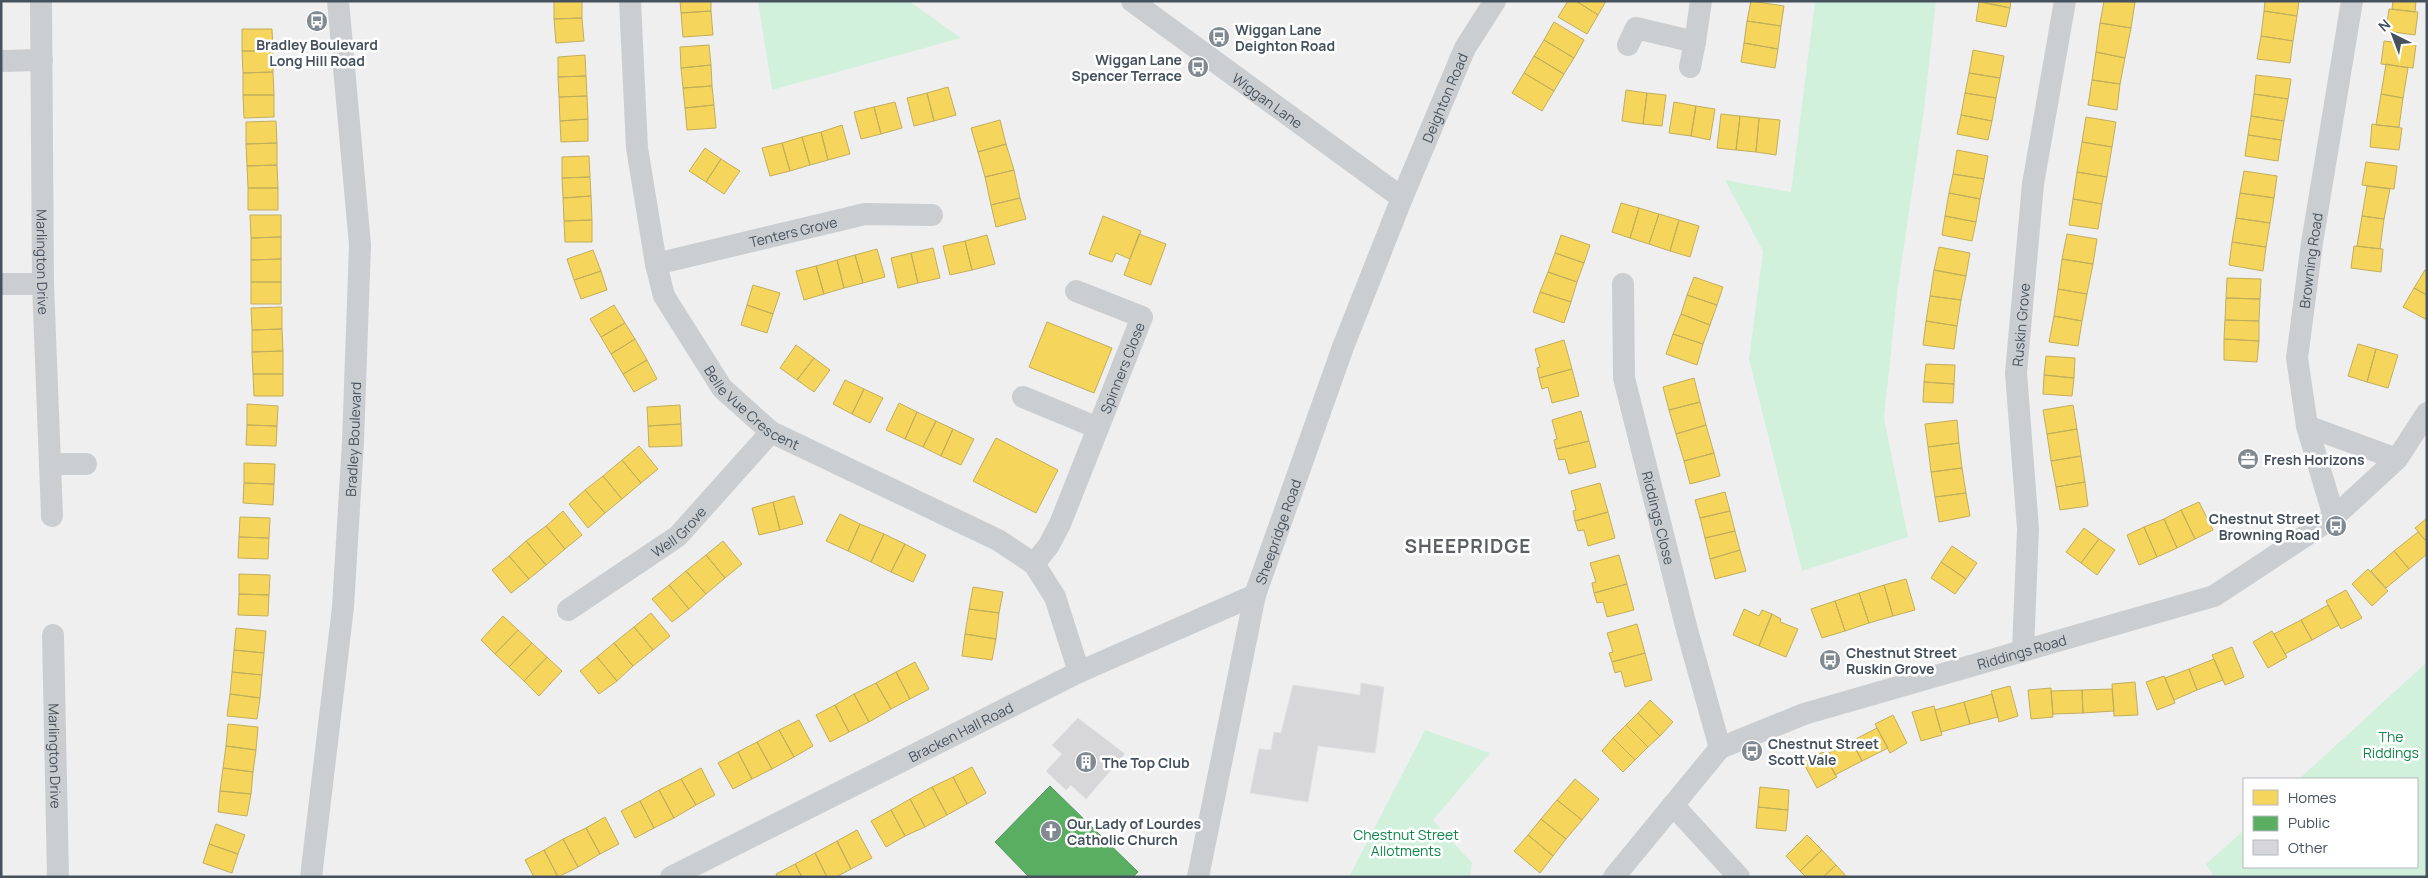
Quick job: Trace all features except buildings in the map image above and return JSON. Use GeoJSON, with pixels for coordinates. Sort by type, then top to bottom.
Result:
{"type":"FeatureCollection","features":[{"type":"Feature","properties":{"kind":"street","name":"Marlington Drive"},"geometry":{"type":"LineString","coordinates":[[41,1],[43,284],[52,516]]}},
{"type":"Feature","properties":{"kind":"street","name":"Bradley Boulevard"},"geometry":{"type":"LineString","coordinates":[[312,877],[343,607],[353,442],[360,245],[338,1]]}},
{"type":"Feature","properties":{"kind":"street","name":"Belle Vue Crescent"},"geometry":{"type":"LineString","coordinates":[[630,1],[637,148],[656,264],[664,296],[722,388],[771,432],[998,540],[1034,564],[1055,597],[1079,672]]}},
{"type":"Feature","properties":{"kind":"street","name":"Deighton Road"},"geometry":{"type":"LineString","coordinates":[[1402,198],[1465,48],[1495,1]]}},
{"type":"Feature","properties":{"kind":"street"},"geometry":{"type":"LineString","coordinates":[[1690,67],[1701,1]]}},
{"type":"Feature","properties":{"kind":"street","name":"Ruskin Grove"},"geometry":{"type":"LineString","coordinates":[[2023,650],[2028,529],[2016,373],[2033,184],[2065,1]]}},
{"type":"Feature","properties":{"kind":"street","name":"Browning Road"},"geometry":{"type":"LineString","coordinates":[[2334,517],[2307,426],[2297,358],[2312,243],[2352,1]]}},
{"type":"Feature","properties":{"kind":"street","name":"Wiggan Lane"},"geometry":{"type":"LineString","coordinates":[[1145,5],[1402,198]]}},
{"type":"Feature","properties":{"kind":"street"},"geometry":{"type":"LineString","coordinates":[[1628,45],[1636,28],[1695,42]]}},
{"type":"Feature","properties":{"kind":"street"},"geometry":{"type":"LineString","coordinates":[[1,61],[42,60]]}},
{"type":"Feature","properties":{"kind":"street","name":"Sheepridge Road"},"geometry":{"type":"LineString","coordinates":[[1198,877],[1255,595],[1344,347],[1402,198]]}},
{"type":"Feature","properties":{"kind":"street","name":"Tenters Grove"},"geometry":{"type":"LineString","coordinates":[[656,264],[865,214],[932,215]]}},
{"type":"Feature","properties":{"kind":"street"},"geometry":{"type":"LineString","coordinates":[[1,284],[43,284]]}},
{"type":"Feature","properties":{"kind":"street","name":"Riddings Close"},"geometry":{"type":"LineString","coordinates":[[1623,284],[1624,378],[1686,630],[1720,748]]}},
{"type":"Feature","properties":{"kind":"street","name":"Spinners Close"},"geometry":{"type":"LineString","coordinates":[[1034,564],[1049,545],[1060,524],[1142,316],[1076,291]]}},
{"type":"Feature","properties":{"kind":"street","name":"Spinners Close"},"geometry":{"type":"LineString","coordinates":[[1023,397],[1098,428]]}},
{"type":"Feature","properties":{"kind":"street","name":"Riddings Road"},"geometry":{"type":"LineString","coordinates":[[1614,877],[1720,748],[1804,714],[2214,596],[2334,517],[2397,459],[2427,413]]}},
{"type":"Feature","properties":{"kind":"street"},"geometry":{"type":"LineString","coordinates":[[2307,426],[2397,459]]}},
{"type":"Feature","properties":{"kind":"street","name":"Well Grove"},"geometry":{"type":"LineString","coordinates":[[568,610],[678,536],[771,432]]}},
{"type":"Feature","properties":{"kind":"street"},"geometry":{"type":"LineString","coordinates":[[50,464],[86,464]]}},
{"type":"Feature","properties":{"kind":"street","name":"Bracken Hall Road"},"geometry":{"type":"LineString","coordinates":[[671,877],[1079,672],[1255,595]]}},
{"type":"Feature","properties":{"kind":"street","name":"Marlington Drive"},"geometry":{"type":"LineString","coordinates":[[53,635],[58,877]]}},
{"type":"Feature","properties":{"kind":"street"},"geometry":{"type":"LineString","coordinates":[[1672,805],[1739,877]]}},
{"type":"Feature","properties":{"kind":"green space"},"geometry":{"type":"Polygon","coordinates":[[[758,1],[909,1],[961,38],[772,90],[758,1]]]}},
{"type":"Feature","properties":{"kind":"green space"},"geometry":{"type":"Polygon","coordinates":[[[1815,1],[1936,1],[1924,110],[1897,294],[1884,418],[1908,537],[1802,571],[1749,359],[1763,251],[1725,180],[1791,192],[1815,1]]]}},
{"type":"Feature","properties":{"kind":"green space","name":"The Riddings"},"geometry":{"type":"Polygon","coordinates":[[[2427,662],[2427,877],[2214,877],[2206,864],[2243,831],[2243,868],[2418,868],[2418,778],[2300,778],[2427,662]]]}},
{"type":"Feature","properties":{"kind":"green space","name":"Chestnut Street Allotments"},"geometry":{"type":"Polygon","coordinates":[[[1425,730],[1490,753],[1433,820],[1472,863],[1470,877],[1349,877],[1425,730]]]}},
{"type":"Feature","properties":{"kind":"place","name":"Bradley Boulevard Long Hill Road"},"geometry":{"type":"Point","coordinates":[317,21]}},
{"type":"Feature","properties":{"kind":"place","name":"Wiggan Lane Deighton Road"},"geometry":{"type":"Point","coordinates":[1219,37]}},
{"type":"Feature","properties":{"kind":"place","name":"Wiggan Lane Spencer Terrace"},"geometry":{"type":"Point","coordinates":[1198,67]}},
{"type":"Feature","properties":{"kind":"place","name":"Fresh Horizons"},"geometry":{"type":"Point","coordinates":[2248,459]}},
{"type":"Feature","properties":{"kind":"place","name":"Chestnut Street Browning Road"},"geometry":{"type":"Point","coordinates":[2336,526]}},
{"type":"Feature","properties":{"kind":"place","name":"Chestnut Street Ruskin Grove"},"geometry":{"type":"Point","coordinates":[1830,660]}},
{"type":"Feature","properties":{"kind":"place","name":"Chestnut Street Scott Vale"},"geometry":{"type":"Point","coordinates":[1752,751]}},
{"type":"Feature","properties":{"kind":"place","name":"The Top Club"},"geometry":{"type":"Point","coordinates":[1086,762]}},
{"type":"Feature","properties":{"kind":"place","name":"Our Lady of Lourdes Catholic Church"},"geometry":{"type":"Point","coordinates":[1051,831]}},
{"type":"Feature","properties":{"kind":"district","name":"SHEEPRIDGE"},"geometry":{"type":"Point","coordinates":[1468,546]}}]}
